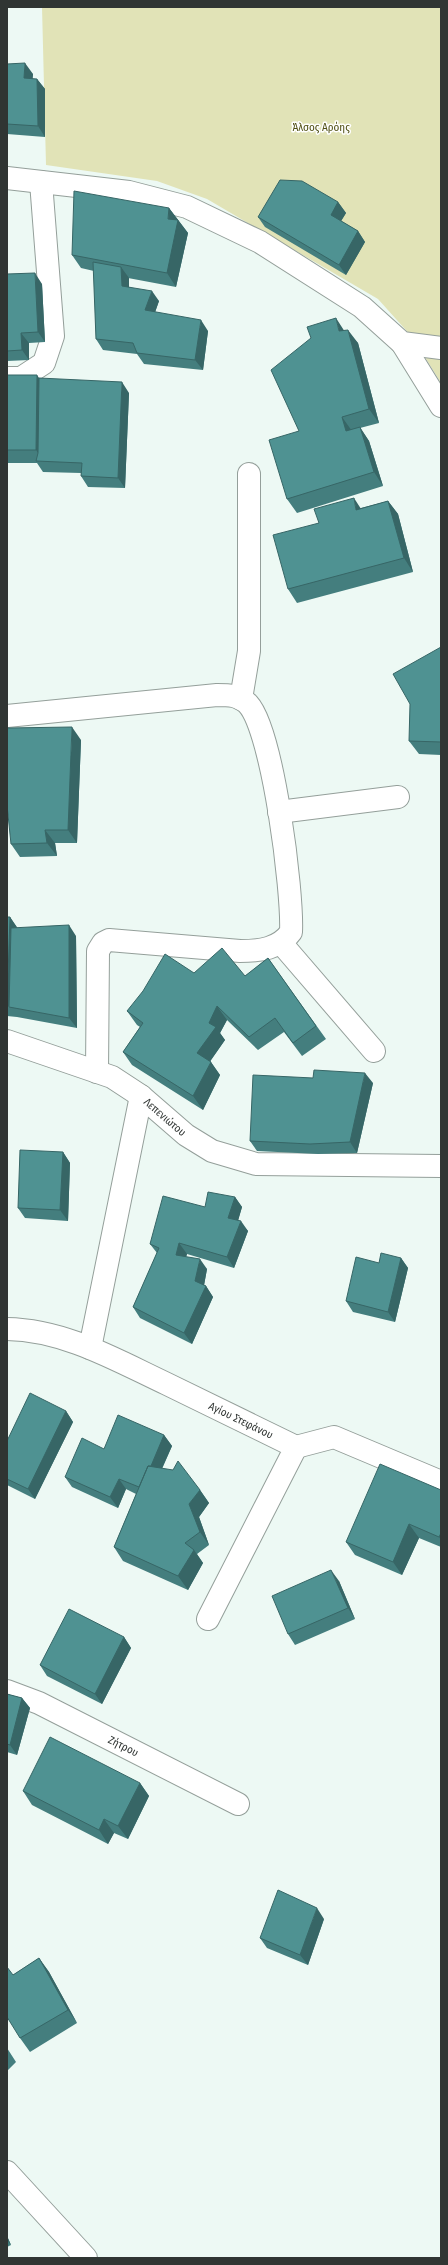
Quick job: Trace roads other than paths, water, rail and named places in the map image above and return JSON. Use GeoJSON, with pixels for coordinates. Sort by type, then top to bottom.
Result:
{"type":"FeatureCollection","features":[{"type":"Feature","properties":{"kind":"street"},"geometry":{"type":"LineString","coordinates":[[7,178],[151,197],[187,207],[219,221],[260,242],[362,307],[402,343],[441,406]]}},
{"type":"Feature","properties":{"kind":"street"},"geometry":{"type":"LineString","coordinates":[[7,378],[21,378],[44,363],[54,336],[41,182]]}},
{"type":"Feature","properties":{"kind":"street"},"geometry":{"type":"LineString","coordinates":[[402,343],[441,348]]}},
{"type":"Feature","properties":{"kind":"street"},"geometry":{"type":"LineString","coordinates":[[241,698],[249,652],[249,474]]}},
{"type":"Feature","properties":{"kind":"street"},"geometry":{"type":"LineString","coordinates":[[7,716],[217,695],[235,696],[241,698],[254,711],[264,738],[279,812],[292,915],[291,932],[280,943],[258,951],[240,951],[109,940],[103,943],[98,951],[97,1072]]}},
{"type":"Feature","properties":{"kind":"street"},"geometry":{"type":"LineString","coordinates":[[279,812],[398,796]]}},
{"type":"Feature","properties":{"kind":"street"},"geometry":{"type":"LineString","coordinates":[[280,943],[374,1051]]}},
{"type":"Feature","properties":{"kind":"street"},"geometry":{"type":"LineString","coordinates":[[7,1041],[117,1079],[141,1096]]}},
{"type":"Feature","properties":{"kind":"street","name":"Λεπενιώτου"},"geometry":{"type":"LineString","coordinates":[[90,1348],[141,1096],[186,1135],[212,1151],[256,1164],[441,1166]]}},
{"type":"Feature","properties":{"kind":"street","name":"Αγίου Στεφάνου"},"geometry":{"type":"LineString","coordinates":[[7,1329],[25,1330],[57,1337],[90,1348],[296,1447]]}},
{"type":"Feature","properties":{"kind":"street"},"geometry":{"type":"LineString","coordinates":[[208,1619],[296,1447],[334,1437],[441,1482]]}},
{"type":"Feature","properties":{"kind":"street","name":"Ζήτρου"},"geometry":{"type":"LineString","coordinates":[[7,1691],[39,1703],[238,1804]]}},
{"type":"Feature","properties":{"kind":"street"},"geometry":{"type":"LineString","coordinates":[[7,2172],[86,2258]]}},
{"type":"Feature","properties":{"kind":"park label","name":"Άλσος Αρόης"},"geometry":{"type":"Point","coordinates":[321,127]}}]}
